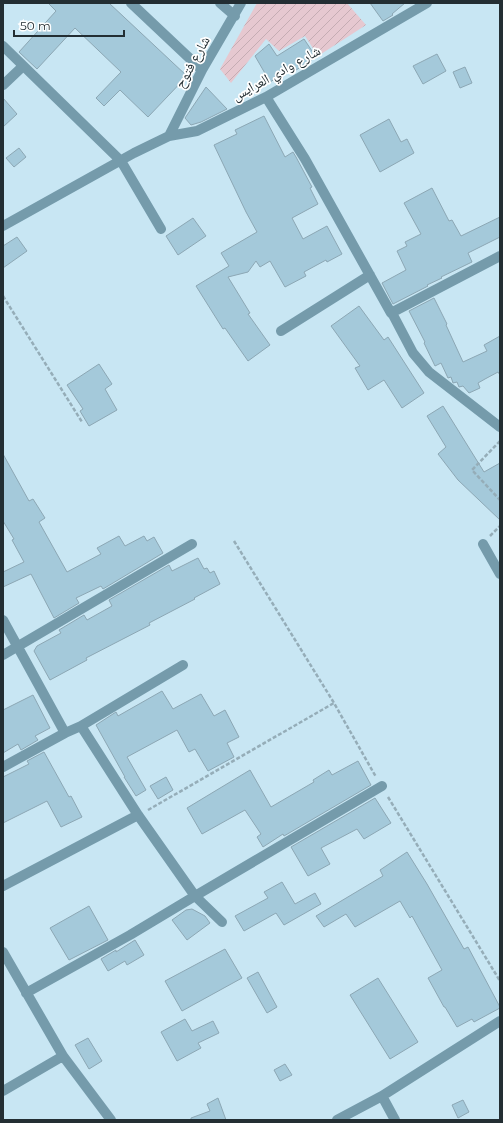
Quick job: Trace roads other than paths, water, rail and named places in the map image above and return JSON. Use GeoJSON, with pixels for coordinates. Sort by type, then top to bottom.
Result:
{"type":"FeatureCollection","features":[{"type":"Feature","properties":{"kind":"street"},"geometry":{"type":"LineString","coordinates":[[131,3],[202,70]]}},
{"type":"Feature","properties":{"kind":"street"},"geometry":{"type":"LineString","coordinates":[[220,3],[235,16]]}},
{"type":"Feature","properties":{"kind":"street","name":"شارع فتوح"},"geometry":{"type":"LineString","coordinates":[[169,136],[202,70],[235,16],[241,3]]}},
{"type":"Feature","properties":{"kind":"street","name":"شارع وادي العرايس"},"geometry":{"type":"LineString","coordinates":[[121,161],[169,136],[197,130],[266,97],[427,3]]}},
{"type":"Feature","properties":{"kind":"street"},"geometry":{"type":"LineString","coordinates":[[3,46],[121,161],[161,229]]}},
{"type":"Feature","properties":{"kind":"street"},"geometry":{"type":"LineString","coordinates":[[3,85],[23,66]]}},
{"type":"Feature","properties":{"kind":"street"},"geometry":{"type":"LineString","coordinates":[[266,97],[305,159],[413,353],[430,372],[500,427]]}},
{"type":"Feature","properties":{"kind":"street"},"geometry":{"type":"LineString","coordinates":[[3,226],[121,161]]}},
{"type":"Feature","properties":{"kind":"street"},"geometry":{"type":"LineString","coordinates":[[391,313],[500,256]]}},
{"type":"Feature","properties":{"kind":"street"},"geometry":{"type":"LineString","coordinates":[[282,331],[370,275]]}},
{"type":"Feature","properties":{"kind":"street"},"geometry":{"type":"LineString","coordinates":[[3,655],[19,647],[192,544]]}},
{"type":"Feature","properties":{"kind":"street"},"geometry":{"type":"LineString","coordinates":[[483,544],[500,574]]}},
{"type":"Feature","properties":{"kind":"street"},"geometry":{"type":"LineString","coordinates":[[3,620],[19,647],[64,734]]}},
{"type":"Feature","properties":{"kind":"street"},"geometry":{"type":"LineString","coordinates":[[3,767],[82,726],[183,665]]}},
{"type":"Feature","properties":{"kind":"street"},"geometry":{"type":"LineString","coordinates":[[82,726],[138,815],[195,896],[222,922]]}},
{"type":"Feature","properties":{"kind":"street"},"geometry":{"type":"LineString","coordinates":[[26,992],[130,935],[382,786]]}},
{"type":"Feature","properties":{"kind":"street"},"geometry":{"type":"LineString","coordinates":[[3,886],[138,815]]}},
{"type":"Feature","properties":{"kind":"street"},"geometry":{"type":"LineString","coordinates":[[3,952],[63,1056],[111,1120]]}},
{"type":"Feature","properties":{"kind":"street"},"geometry":{"type":"LineString","coordinates":[[337,1120],[382,1096],[500,1021]]}},
{"type":"Feature","properties":{"kind":"street"},"geometry":{"type":"LineString","coordinates":[[3,1091],[63,1056]]}},
{"type":"Feature","properties":{"kind":"street"},"geometry":{"type":"LineString","coordinates":[[382,1096],[395,1120]]}}]}
